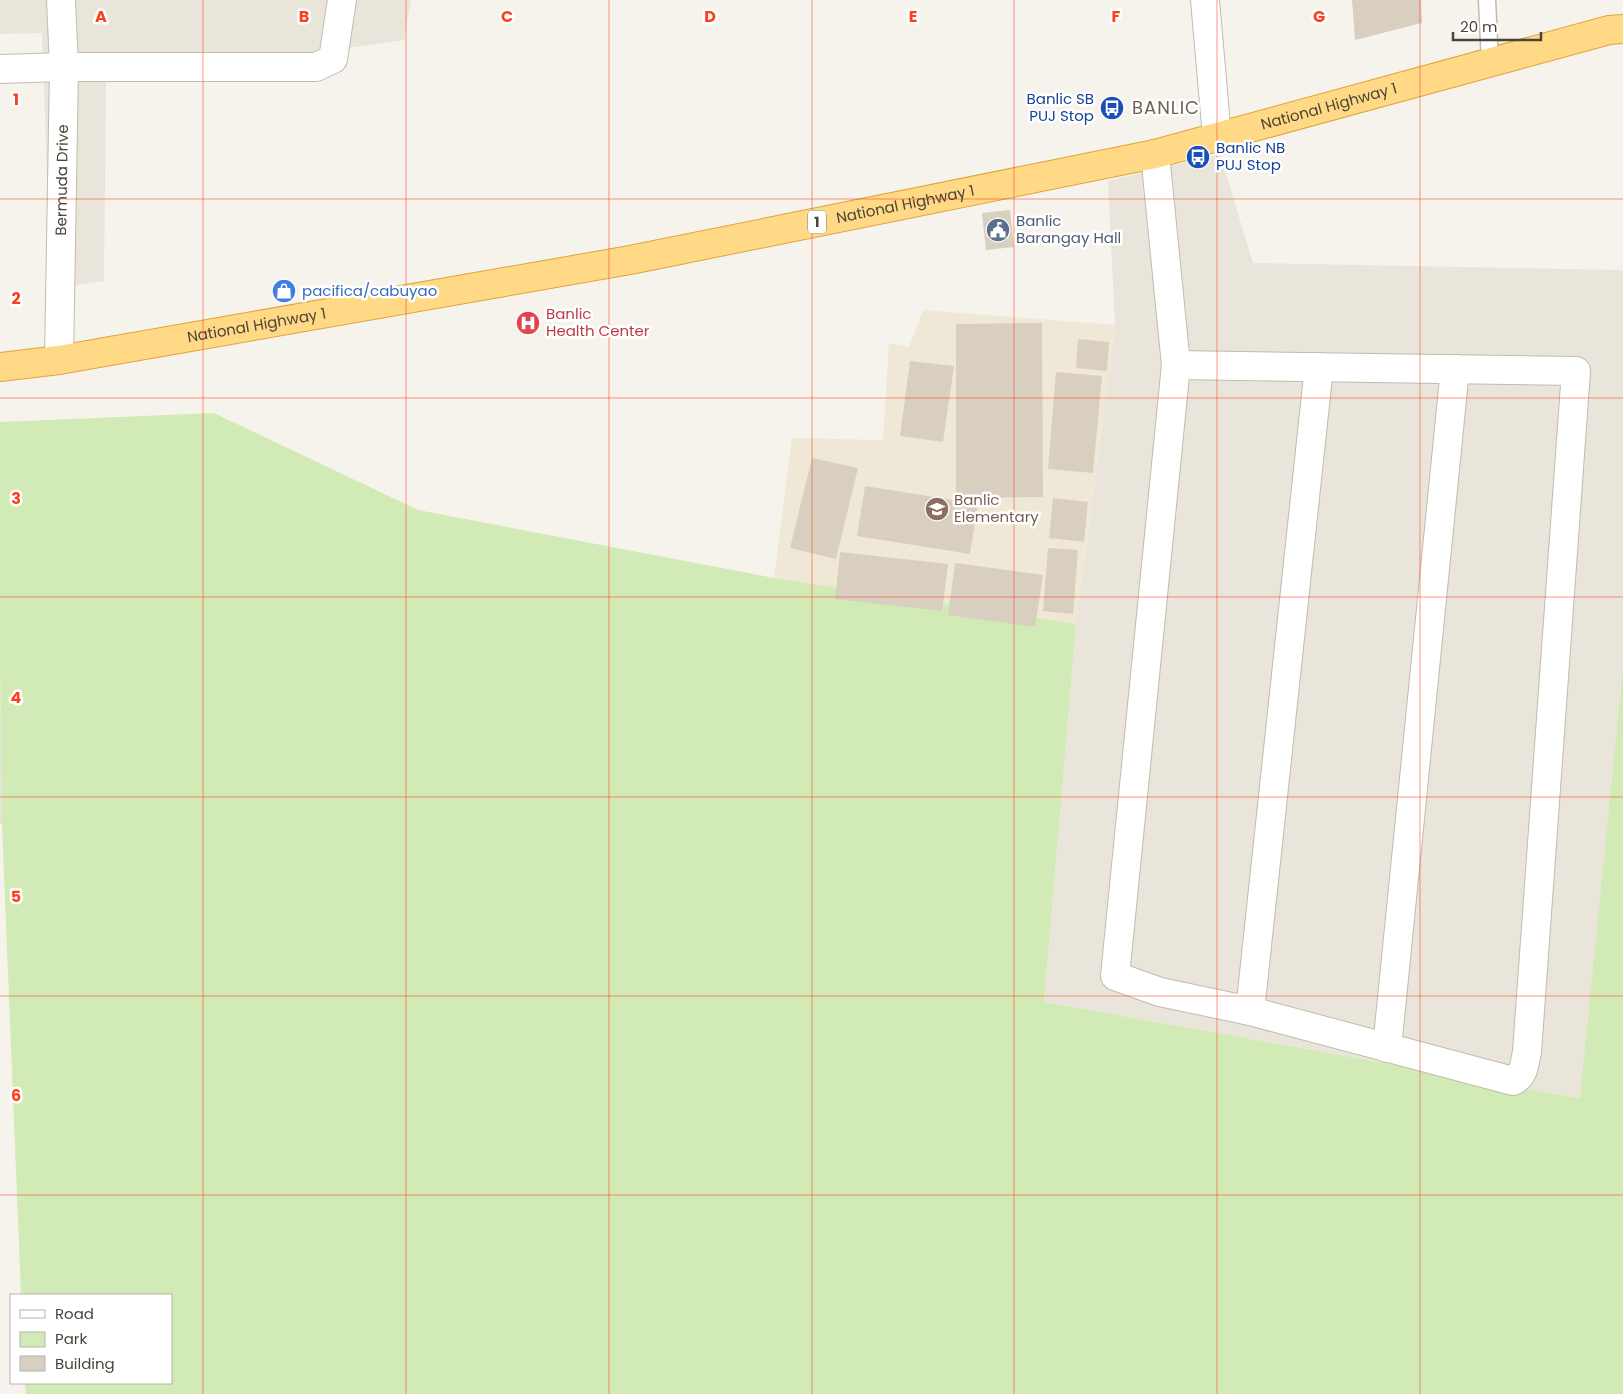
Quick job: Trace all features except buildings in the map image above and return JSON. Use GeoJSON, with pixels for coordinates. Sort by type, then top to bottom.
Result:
{"type":"FeatureCollection","features":[{"type":"Feature","properties":{"kind":"highway","name":"National Highway 1"},"geometry":{"type":"LineString","coordinates":[[0,367],[59,360],[630,260],[1155,154],[1609,30],[1623,29]]}},
{"type":"Feature","properties":{"kind":"street","name":"Bermuda Drive"},"geometry":{"type":"LineString","coordinates":[[59,360],[64,67],[61,0]]}},
{"type":"Feature","properties":{"kind":"street"},"geometry":{"type":"LineString","coordinates":[[0,69],[64,67],[316,68],[333,59],[342,0]]}},
{"type":"Feature","properties":{"kind":"street"},"geometry":{"type":"LineString","coordinates":[[1205,0],[1217,137]]}},
{"type":"Feature","properties":{"kind":"street"},"geometry":{"type":"LineString","coordinates":[[1155,154],[1176,365],[1115,976],[1160,992],[1250,1011],[1513,1082],[1522,1074],[1527,1052],[1576,371],[1176,365]]}},
{"type":"Feature","properties":{"kind":"street"},"geometry":{"type":"LineString","coordinates":[[1250,1011],[1319,367]]}},
{"type":"Feature","properties":{"kind":"street"},"geometry":{"type":"LineString","coordinates":[[1387,1048],[1455,369]]}},
{"type":"Feature","properties":{"kind":"lane"},"geometry":{"type":"LineString","coordinates":[[1487,0],[1490,63]]}},
{"type":"Feature","properties":{"kind":"shaded area"},"geometry":{"type":"Polygon","coordinates":[[[0,0],[411,0],[404,40],[106,82],[104,281],[51,289],[42,33],[0,34],[0,0]]]}},
{"type":"Feature","properties":{"kind":"shaded area"},"geometry":{"type":"Polygon","coordinates":[[[1220,154],[1253,263],[1623,270],[1623,667],[1581,1098],[1044,1002],[1076,624],[1115,325],[1108,181],[1220,154]]]}},
{"type":"Feature","properties":{"kind":"shaded area","name":"Banlic Elementary"},"geometry":{"type":"Polygon","coordinates":[[[923,310],[1115,325],[1076,624],[774,578],[792,438],[883,440],[889,343],[909,347],[923,310]]]}},
{"type":"Feature","properties":{"kind":"shaded area"},"geometry":{"type":"Polygon","coordinates":[[[0,656],[2,824],[0,824],[0,656]]]}},
{"type":"Feature","properties":{"kind":"green space"},"geometry":{"type":"Polygon","coordinates":[[[214,413],[418,510],[774,578],[1076,624],[1044,1002],[1580,1098],[1623,667],[1623,1394],[26,1394],[25,1384],[172,1384],[172,1294],[21,1294],[2,824],[0,422],[214,413]]]}},
{"type":"Feature","properties":{"kind":"place","name":"Banlic SB PUJ Stop"},"geometry":{"type":"Point","coordinates":[1112,108]}},
{"type":"Feature","properties":{"kind":"place","name":"Banlic NB PUJ Stop"},"geometry":{"type":"Point","coordinates":[1198,157]}},
{"type":"Feature","properties":{"kind":"place","name":"Banlic Barangay Hall"},"geometry":{"type":"Point","coordinates":[998,230]}},
{"type":"Feature","properties":{"kind":"place","name":"pacifica/cabuyao"},"geometry":{"type":"Point","coordinates":[284,291]}},
{"type":"Feature","properties":{"kind":"place","name":"Banlic Health Center"},"geometry":{"type":"Point","coordinates":[528,323]}},
{"type":"Feature","properties":{"kind":"place","name":"Banlic Elementary"},"geometry":{"type":"Point","coordinates":[937,509]}},
{"type":"Feature","properties":{"kind":"district","name":"BANLIC"},"geometry":{"type":"Point","coordinates":[1166,108]}}]}
